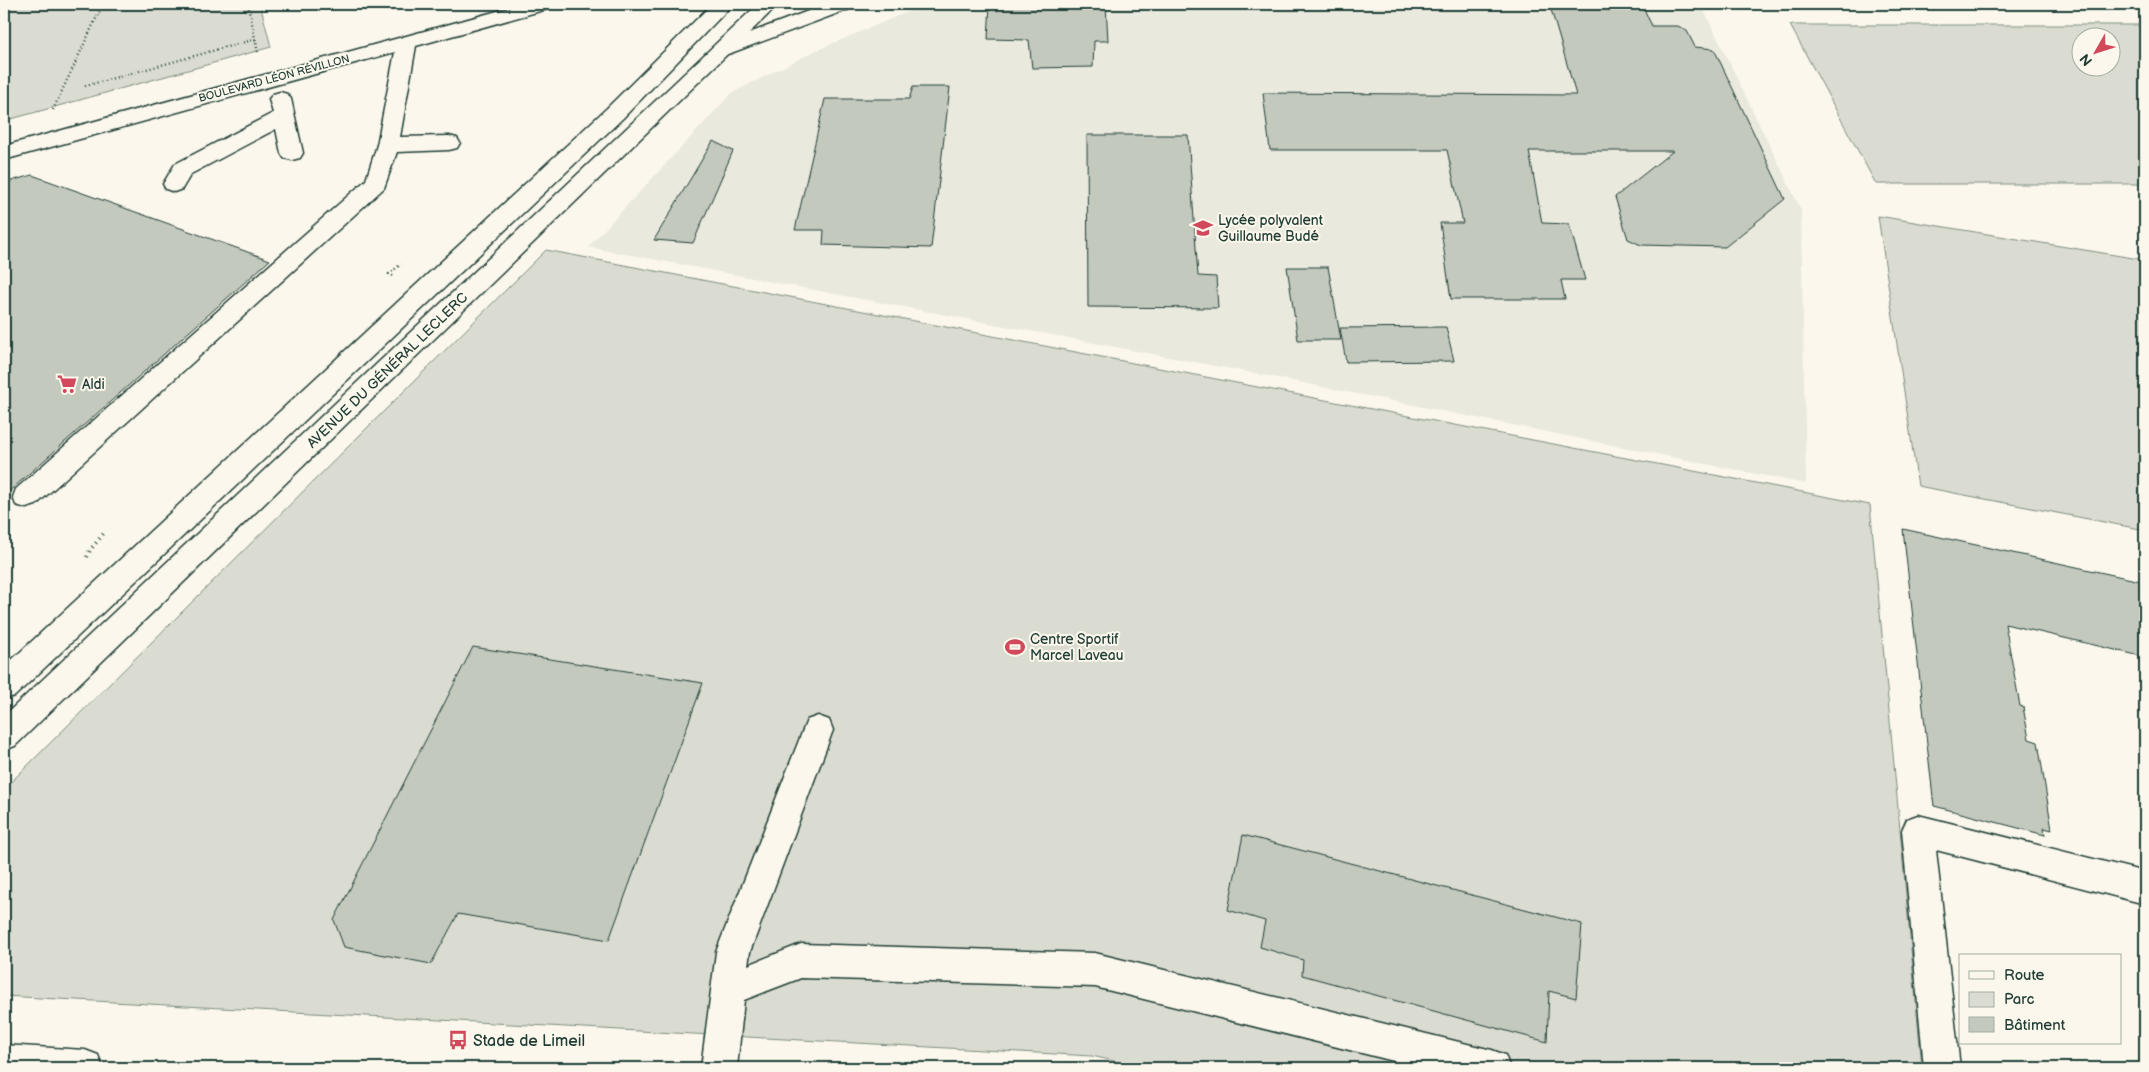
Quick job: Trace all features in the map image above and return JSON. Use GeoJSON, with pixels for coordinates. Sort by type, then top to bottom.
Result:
{"type":"FeatureCollection","features":[{"type":"Feature","properties":{"kind":"main road","name":"BOULEVARD LÉON RÉVILLON"},"geometry":{"type":"LineString","coordinates":[[4,153],[544,4]]}},
{"type":"Feature","properties":{"kind":"main road"},"geometry":{"type":"LineString","coordinates":[[4,686],[614,113],[723,4]]}},
{"type":"Feature","properties":{"kind":"main road","name":"AVENUE DU GÉNÉRAL LECLERC"},"geometry":{"type":"LineString","coordinates":[[4,736],[770,4]]}},
{"type":"Feature","properties":{"kind":"main road"},"geometry":{"type":"LineString","coordinates":[[724,49],[845,4]]}},
{"type":"Feature","properties":{"kind":"main road"},"geometry":{"type":"LineString","coordinates":[[26,497],[376,182],[388,145],[407,41]]}},
{"type":"Feature","properties":{"kind":"main road"},"geometry":{"type":"LineString","coordinates":[[270,79],[284,116],[292,153]]}},
{"type":"Feature","properties":{"kind":"main road"},"geometry":{"type":"LineString","coordinates":[[174,184],[183,169],[284,116]]}},
{"type":"Feature","properties":{"kind":"main road"},"geometry":{"type":"LineString","coordinates":[[388,145],[449,143]]}},
{"type":"Feature","properties":{"kind":"main road"},"geometry":{"type":"LineString","coordinates":[[719,1068],[733,952],[818,730]]}},
{"type":"Feature","properties":{"kind":"main road"},"geometry":{"type":"LineString","coordinates":[[1942,1068],[1918,830],[2145,888]]}},
{"type":"Feature","properties":{"kind":"main road"},"geometry":{"type":"LineString","coordinates":[[730,989],[801,961],[1095,970],[1492,1068]]}},
{"type":"Feature","properties":{"kind":"main road"},"geometry":{"type":"LineString","coordinates":[[4,1063],[85,1068]]}},
{"type":"Feature","properties":{"kind":"path"},"geometry":{"type":"LineString","coordinates":[[51,140],[49,129],[54,107],[103,4]]}},
{"type":"Feature","properties":{"kind":"path"},"geometry":{"type":"LineString","coordinates":[[248,4],[256,39],[270,79]]}},
{"type":"Feature","properties":{"kind":"path"},"geometry":{"type":"LineString","coordinates":[[85,86],[256,39]]}},
{"type":"Feature","properties":{"kind":"shaded area","name":"Lycée polyvalent Guillaume Budé"},"geometry":{"type":"Polygon","coordinates":[[[926,4],[1701,4],[1801,210],[1806,484],[1273,377],[588,247],[732,93],[815,51],[926,4]]]}},
{"type":"Feature","properties":{"kind":"green space"},"geometry":{"type":"Polygon","coordinates":[[[4,4],[260,4],[271,47],[4,121],[4,4]]]}},
{"type":"Feature","properties":{"kind":"green space"},"geometry":{"type":"Polygon","coordinates":[[[1790,25],[2145,25],[2145,184],[1876,184],[1790,25]]]}},
{"type":"Feature","properties":{"kind":"green space"},"geometry":{"type":"Polygon","coordinates":[[[1878,216],[2145,260],[2145,530],[1918,486],[1878,216]]]}},
{"type":"Feature","properties":{"kind":"green space","name":"Centre Sportif Marcel Laveau"},"geometry":{"type":"Polygon","coordinates":[[[546,250],[1870,505],[1922,1068],[1144,1068],[1092,1056],[4,996],[4,789],[546,250]]]}},
{"type":"Feature","properties":{"kind":"building"},"geometry":{"type":"Polygon","coordinates":[[[990,4],[1106,4],[1108,41],[1094,41],[1093,67],[1032,68],[1029,40],[988,39],[990,4]]]}},
{"type":"Feature","properties":{"kind":"building"},"geometry":{"type":"Polygon","coordinates":[[[1550,6],[1643,7],[1652,26],[1678,26],[1687,31],[1695,47],[1714,49],[1785,199],[1725,247],[1641,245],[1628,239],[1615,197],[1673,151],[1529,151],[1542,223],[1569,224],[1585,280],[1561,280],[1565,299],[1451,299],[1440,223],[1463,223],[1447,150],[1270,150],[1263,93],[1576,95],[1550,6]]]}},
{"type":"Feature","properties":{"kind":"building"},"geometry":{"type":"Polygon","coordinates":[[[913,87],[950,87],[931,248],[823,245],[824,230],[795,230],[825,99],[909,99],[913,87]]]}},
{"type":"Feature","properties":{"kind":"building"},"geometry":{"type":"Polygon","coordinates":[[[1087,135],[1188,135],[1198,276],[1216,277],[1218,308],[1088,307],[1087,135]]]}},
{"type":"Feature","properties":{"kind":"building"},"geometry":{"type":"Polygon","coordinates":[[[713,141],[733,151],[693,243],[654,240],[713,141]]]}},
{"type":"Feature","properties":{"kind":"building","name":"Aldi"},"geometry":{"type":"Polygon","coordinates":[[[32,175],[270,260],[4,496],[4,183],[32,175]]]}},
{"type":"Feature","properties":{"kind":"building"},"geometry":{"type":"Polygon","coordinates":[[[1287,267],[1328,267],[1341,340],[1298,340],[1287,267]]]}},
{"type":"Feature","properties":{"kind":"building"},"geometry":{"type":"Polygon","coordinates":[[[1446,327],[1454,361],[1346,362],[1340,328],[1446,327]]]}},
{"type":"Feature","properties":{"kind":"building"},"geometry":{"type":"Polygon","coordinates":[[[1903,529],[2145,582],[2145,657],[2005,624],[2020,706],[2023,707],[2029,739],[2038,742],[2052,830],[2044,828],[2045,835],[1934,806],[1903,529]]]}},
{"type":"Feature","properties":{"kind":"building"},"geometry":{"type":"Polygon","coordinates":[[[473,647],[703,683],[609,940],[458,914],[431,964],[344,947],[334,920],[473,647]]]}},
{"type":"Feature","properties":{"kind":"building"},"geometry":{"type":"Polygon","coordinates":[[[1243,835],[1582,924],[1576,998],[1549,991],[1547,1042],[1302,975],[1303,960],[1260,947],[1265,921],[1228,910],[1243,835]]]}},
{"type":"Feature","properties":{"kind":"place","name":"Lycée polyvalent Guillaume Budé"},"geometry":{"type":"Point","coordinates":[1203,228]}},
{"type":"Feature","properties":{"kind":"place","name":"Aldi"},"geometry":{"type":"Point","coordinates":[67,384]}},
{"type":"Feature","properties":{"kind":"place","name":"Centre Sportif Marcel Laveau"},"geometry":{"type":"Point","coordinates":[1015,647]}},
{"type":"Feature","properties":{"kind":"place","name":"Stade de Limeil"},"geometry":{"type":"Point","coordinates":[458,1040]}}]}
